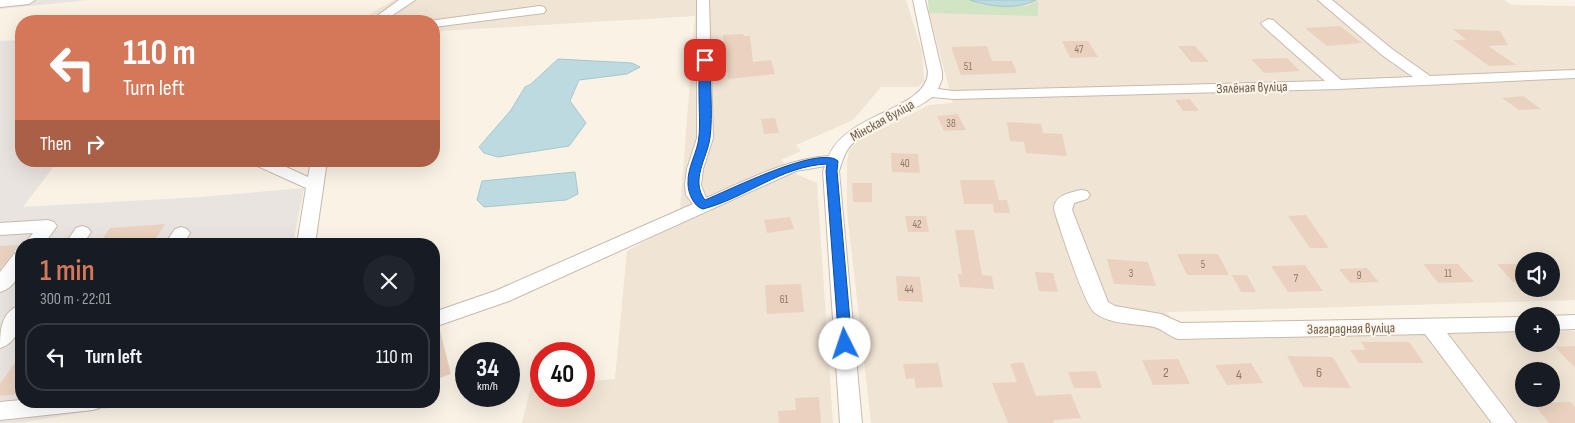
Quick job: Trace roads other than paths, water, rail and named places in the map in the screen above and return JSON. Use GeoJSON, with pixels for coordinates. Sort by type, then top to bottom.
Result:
{"type":"FeatureCollection","features":[{"type":"Feature","properties":{"kind":"street"},"geometry":{"type":"LineString","coordinates":[[0,3],[29,0]]}},
{"type":"Feature","properties":{"kind":"street"},"geometry":{"type":"LineString","coordinates":[[384,15],[409,0]]}},
{"type":"Feature","properties":{"kind":"street"},"geometry":{"type":"LineString","coordinates":[[703,0],[704,138],[695,169],[693,185],[695,195],[703,206]]}},
{"type":"Feature","properties":{"kind":"street","name":"Мінская вуліца"},"geometry":{"type":"LineString","coordinates":[[833,161],[837,151],[845,141],[858,131],[915,102],[930,92],[935,79],[935,71],[919,0]]}},
{"type":"Feature","properties":{"kind":"street"},"geometry":{"type":"LineString","coordinates":[[1324,0],[1387,52],[1427,81]]}},
{"type":"Feature","properties":{"kind":"street"},"geometry":{"type":"LineString","coordinates":[[440,22],[540,10]]}},
{"type":"Feature","properties":{"kind":"street"},"geometry":{"type":"LineString","coordinates":[[1268,24],[1338,85]]}},
{"type":"Feature","properties":{"kind":"street","name":"Зялёная вуліца"},"geometry":{"type":"LineString","coordinates":[[930,92],[954,95],[1338,85],[1575,74]]}},
{"type":"Feature","properties":{"kind":"street"},"geometry":{"type":"LineString","coordinates":[[440,318],[502,296],[790,167],[813,162],[833,161],[831,171],[851,423]]}},
{"type":"Feature","properties":{"kind":"street"},"geometry":{"type":"LineString","coordinates":[[272,167],[315,186]]}},
{"type":"Feature","properties":{"kind":"street"},"geometry":{"type":"LineString","coordinates":[[307,238],[318,167]]}},
{"type":"Feature","properties":{"kind":"street","name":"Загарадная вуліца"},"geometry":{"type":"LineString","coordinates":[[1081,195],[1068,199],[1063,205],[1063,210],[1089,283],[1100,307],[1111,313],[1161,321],[1178,330],[1515,324]]}},
{"type":"Feature","properties":{"kind":"street"},"geometry":{"type":"LineString","coordinates":[[0,229],[48,226],[39,238]]}},
{"type":"Feature","properties":{"kind":"street"},"geometry":{"type":"LineString","coordinates":[[0,285],[15,266]]}},
{"type":"Feature","properties":{"kind":"street"},"geometry":{"type":"LineString","coordinates":[[0,340],[15,320]]}},
{"type":"Feature","properties":{"kind":"street"},"geometry":{"type":"LineString","coordinates":[[1560,323],[1575,322]]}},
{"type":"Feature","properties":{"kind":"street"},"geometry":{"type":"LineString","coordinates":[[1431,327],[1505,423]]}},
{"type":"Feature","properties":{"kind":"street"},"geometry":{"type":"LineString","coordinates":[[0,411],[28,408]]}},
{"type":"Feature","properties":{"kind":"water"},"geometry":{"type":"Polygon","coordinates":[[[970,0],[1036,0],[1021,5],[1003,6],[970,0]]]}},
{"type":"Feature","properties":{"kind":"water"},"geometry":{"type":"Polygon","coordinates":[[[558,59],[632,63],[640,67],[627,74],[579,80],[570,101],[586,123],[569,146],[498,157],[484,153],[479,147],[511,110],[525,87],[531,84],[558,59]]]}},
{"type":"Feature","properties":{"kind":"water"},"geometry":{"type":"Polygon","coordinates":[[[575,172],[578,194],[566,200],[484,207],[477,200],[482,181],[575,172]]]}}]}
